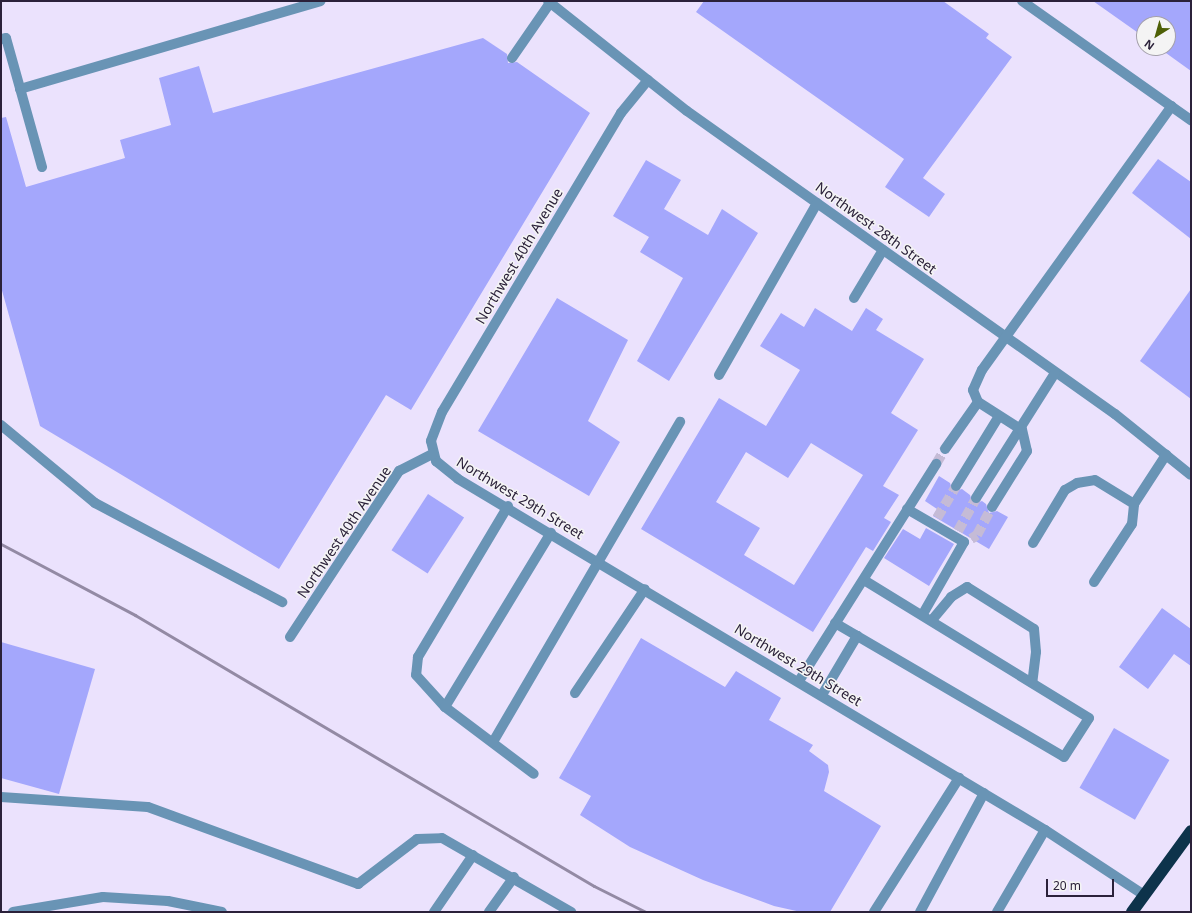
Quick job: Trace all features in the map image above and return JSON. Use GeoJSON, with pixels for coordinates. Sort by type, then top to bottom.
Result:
{"type":"FeatureCollection","features":[{"type":"Feature","properties":{"kind":"highway"},"geometry":{"type":"LineString","coordinates":[[1132,912],[1191,831]]}},
{"type":"Feature","properties":{"kind":"street"},"geometry":{"type":"LineString","coordinates":[[20,89],[320,1]]}},
{"type":"Feature","properties":{"kind":"street"},"geometry":{"type":"LineString","coordinates":[[1022,1],[1191,120]]}},
{"type":"Feature","properties":{"kind":"street"},"geometry":{"type":"LineString","coordinates":[[512,58],[549,2]]}},
{"type":"Feature","properties":{"kind":"street","name":"Northwest 28th Street"},"geometry":{"type":"LineString","coordinates":[[549,2],[648,80],[1055,373],[1191,474]]}},
{"type":"Feature","properties":{"kind":"street"},"geometry":{"type":"LineString","coordinates":[[1,39],[6,38],[42,167]]}},
{"type":"Feature","properties":{"kind":"street","name":"Northwest 40th Avenue"},"geometry":{"type":"LineString","coordinates":[[290,638],[399,471],[434,458],[432,431],[442,412],[621,113],[648,80]]}},
{"type":"Feature","properties":{"kind":"street"},"geometry":{"type":"LineString","coordinates":[[992,507],[1027,451],[1022,430],[978,402],[974,390],[982,370],[1004,337],[1172,106]]}},
{"type":"Feature","properties":{"kind":"street"},"geometry":{"type":"LineString","coordinates":[[718,375],[817,203]]}},
{"type":"Feature","properties":{"kind":"street"},"geometry":{"type":"LineString","coordinates":[[854,298],[883,250]]}},
{"type":"Feature","properties":{"kind":"street"},"geometry":{"type":"LineString","coordinates":[[976,498],[1022,430],[1055,373]]}},
{"type":"Feature","properties":{"kind":"street"},"geometry":{"type":"LineString","coordinates":[[945,449],[978,402]]}},
{"type":"Feature","properties":{"kind":"street"},"geometry":{"type":"LineString","coordinates":[[956,486],[999,416]]}},
{"type":"Feature","properties":{"kind":"street"},"geometry":{"type":"LineString","coordinates":[[493,742],[680,422]]}},
{"type":"Feature","properties":{"kind":"street"},"geometry":{"type":"LineString","coordinates":[[1,425],[95,503],[282,602]]}},
{"type":"Feature","properties":{"kind":"street"},"geometry":{"type":"LineString","coordinates":[[1094,582],[1132,524],[1134,504],[1166,455]]}},
{"type":"Feature","properties":{"kind":"street","name":"Northwest 29th Street"},"geometry":{"type":"LineString","coordinates":[[434,458],[458,479],[508,506],[984,793],[1045,830],[1144,895]]}},
{"type":"Feature","properties":{"kind":"street"},"geometry":{"type":"LineString","coordinates":[[799,682],[936,464]]}},
{"type":"Feature","properties":{"kind":"street"},"geometry":{"type":"LineString","coordinates":[[1033,543],[1065,490],[1077,483],[1095,480],[1134,504]]}},
{"type":"Feature","properties":{"kind":"street"},"geometry":{"type":"LineString","coordinates":[[508,506],[418,657],[416,675],[445,707],[534,774]]}},
{"type":"Feature","properties":{"kind":"street"},"geometry":{"type":"LineString","coordinates":[[907,509],[935,522],[967,540],[923,614]]}},
{"type":"Feature","properties":{"kind":"street"},"geometry":{"type":"LineString","coordinates":[[445,707],[551,533]]}},
{"type":"Feature","properties":{"kind":"street"},"geometry":{"type":"LineString","coordinates":[[835,623],[1064,757],[1089,718],[923,614],[864,580]]}},
{"type":"Feature","properties":{"kind":"street"},"geometry":{"type":"LineString","coordinates":[[932,620],[951,598],[967,586],[1034,629],[1036,652],[1032,683]]}},
{"type":"Feature","properties":{"kind":"street"},"geometry":{"type":"LineString","coordinates":[[575,693],[646,589]]}},
{"type":"Feature","properties":{"kind":"street"},"geometry":{"type":"LineString","coordinates":[[822,695],[857,636]]}},
{"type":"Feature","properties":{"kind":"street"},"geometry":{"type":"LineString","coordinates":[[874,912],[959,778]]}},
{"type":"Feature","properties":{"kind":"street"},"geometry":{"type":"LineString","coordinates":[[920,912],[984,793]]}},
{"type":"Feature","properties":{"kind":"street"},"geometry":{"type":"LineString","coordinates":[[1,798],[148,807],[358,884],[417,839],[442,838],[514,877],[571,912]]}},
{"type":"Feature","properties":{"kind":"street"},"geometry":{"type":"LineString","coordinates":[[997,912],[1045,830]]}},
{"type":"Feature","properties":{"kind":"street"},"geometry":{"type":"LineString","coordinates":[[434,912],[473,855]]}},
{"type":"Feature","properties":{"kind":"street"},"geometry":{"type":"LineString","coordinates":[[489,912],[514,877]]}},
{"type":"Feature","properties":{"kind":"street"},"geometry":{"type":"LineString","coordinates":[[13,912],[44,909],[103,897],[168,901],[222,912]]}},
{"type":"Feature","properties":{"kind":"building"},"geometry":{"type":"Polygon","coordinates":[[[704,1],[943,1],[989,34],[986,38],[1012,57],[923,178],[945,194],[929,217],[885,187],[904,159],[696,12],[704,1]]]}},
{"type":"Feature","properties":{"kind":"building"},"geometry":{"type":"Polygon","coordinates":[[[1093,1],[1191,1],[1191,71],[1170,56],[1176,56],[1176,16],[1136,16],[1136,31],[1093,1]]]}},
{"type":"Feature","properties":{"kind":"building"},"geometry":{"type":"Polygon","coordinates":[[[483,38],[507,54],[508,63],[517,62],[590,113],[411,410],[386,395],[279,569],[40,426],[1,287],[1,118],[6,117],[26,187],[125,158],[120,140],[171,125],[159,78],[199,66],[213,113],[483,38]]]}},
{"type":"Feature","properties":{"kind":"building"},"geometry":{"type":"Polygon","coordinates":[[[1158,159],[1191,182],[1191,239],[1132,193],[1158,159]]]}},
{"type":"Feature","properties":{"kind":"building"},"geometry":{"type":"Polygon","coordinates":[[[646,160],[681,180],[664,209],[708,235],[722,209],[758,233],[669,381],[637,361],[683,278],[640,252],[649,237],[613,216],[646,160]]]}},
{"type":"Feature","properties":{"kind":"building"},"geometry":{"type":"Polygon","coordinates":[[[1191,289],[1191,399],[1140,361],[1191,289]]]}},
{"type":"Feature","properties":{"kind":"building"},"geometry":{"type":"Polygon","coordinates":[[[557,298],[628,340],[588,421],[620,442],[589,496],[478,431],[557,298]]]}},
{"type":"Feature","properties":{"kind":"building"},"geometry":{"type":"Polygon","coordinates":[[[815,308],[852,331],[866,308],[883,319],[876,330],[924,359],[891,413],[918,430],[883,486],[899,495],[884,518],[891,522],[873,551],[866,547],[813,632],[641,529],[719,398],[766,426],[800,370],[760,346],[781,313],[804,327],[815,308]],[[811,443],[788,478],[746,452],[716,502],[760,528],[744,555],[794,585],[863,475],[811,443]]]}},
{"type":"Feature","properties":{"kind":"building"},"geometry":{"type":"Polygon","coordinates":[[[939,476],[950,483],[953,492],[962,489],[970,495],[973,504],[982,501],[986,504],[989,513],[997,511],[1008,517],[989,549],[933,516],[937,509],[925,501],[939,476]]]}},
{"type":"Feature","properties":{"kind":"building"},"geometry":{"type":"Polygon","coordinates":[[[428,494],[464,517],[428,574],[392,550],[428,494]]]}},
{"type":"Feature","properties":{"kind":"building"},"geometry":{"type":"Polygon","coordinates":[[[926,528],[954,544],[929,586],[884,558],[903,529],[920,539],[926,528]]]}},
{"type":"Feature","properties":{"kind":"building"},"geometry":{"type":"Polygon","coordinates":[[[1162,608],[1191,629],[1191,666],[1174,654],[1148,689],[1119,667],[1162,608]]]}},
{"type":"Feature","properties":{"kind":"building"},"geometry":{"type":"Polygon","coordinates":[[[641,638],[725,687],[736,671],[781,698],[769,720],[813,745],[809,751],[828,765],[829,772],[824,791],[881,826],[830,912],[801,912],[774,906],[703,880],[630,847],[580,815],[591,796],[559,778],[641,638]]]}},
{"type":"Feature","properties":{"kind":"building"},"geometry":{"type":"Polygon","coordinates":[[[1,642],[95,669],[59,794],[1,778],[1,642]]]}},
{"type":"Feature","properties":{"kind":"building"},"geometry":{"type":"Polygon","coordinates":[[[1114,728],[1169,760],[1135,820],[1080,788],[1114,728]]]}},
{"type":"Feature","properties":{"kind":"tunnel"},"geometry":{"type":"LineString","coordinates":[[936,464],[945,449]]}},
{"type":"Feature","properties":{"kind":"tunnel"},"geometry":{"type":"LineString","coordinates":[[937,518],[956,486]]}},
{"type":"Feature","properties":{"kind":"tunnel"},"geometry":{"type":"LineString","coordinates":[[958,531],[976,498]]}},
{"type":"Feature","properties":{"kind":"tunnel"},"geometry":{"type":"LineString","coordinates":[[971,539],[977,535],[992,507]]}},
{"type":"Feature","properties":{"kind":"railway"},"geometry":{"type":"LineString","coordinates":[[1,544],[135,615],[594,886],[646,912]]}}]}
